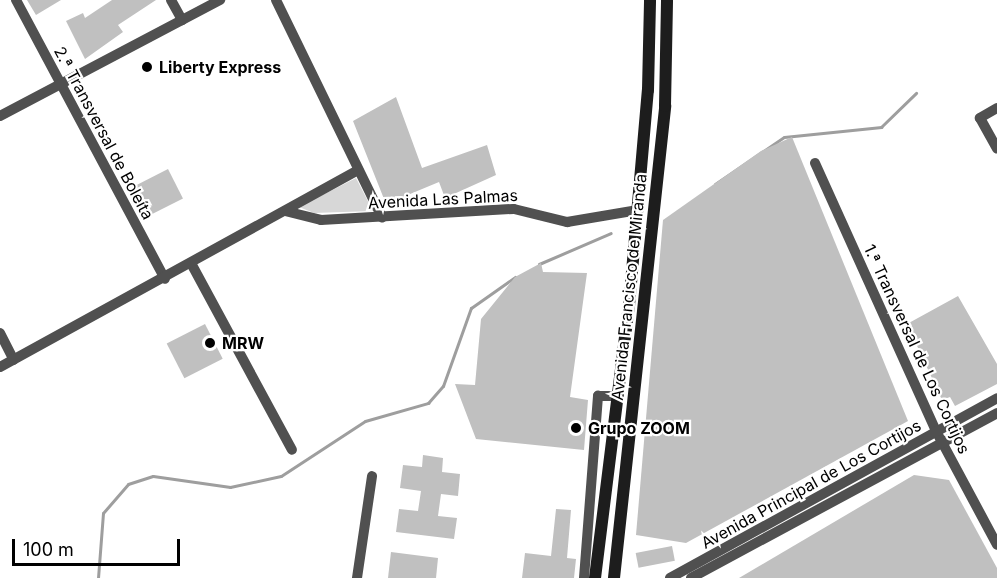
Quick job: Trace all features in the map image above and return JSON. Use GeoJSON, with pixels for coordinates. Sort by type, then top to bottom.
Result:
{"type":"FeatureCollection","features":[{"type":"Feature","properties":{"kind":"main road","name":"Avenida Francisco de Miranda"},"geometry":{"type":"LineString","coordinates":[[595,572],[598,531],[617,396],[638,210],[650,0]]}},
{"type":"Feature","properties":{"kind":"main road","name":"Avenida Francisco de Miranda"},"geometry":{"type":"LineString","coordinates":[[616,575],[665,106],[667,0]]}},
{"type":"Feature","properties":{"kind":"street","name":"2.ª Transversal de Boleíta"},"geometry":{"type":"LineString","coordinates":[[16,0],[165,279]]}},
{"type":"Feature","properties":{"kind":"street"},"geometry":{"type":"LineString","coordinates":[[171,0],[183,20]]}},
{"type":"Feature","properties":{"kind":"street"},"geometry":{"type":"LineString","coordinates":[[0,116],[220,0]]}},
{"type":"Feature","properties":{"kind":"street"},"geometry":{"type":"LineString","coordinates":[[276,0],[382,217]]}},
{"type":"Feature","properties":{"kind":"street"},"geometry":{"type":"LineString","coordinates":[[997,108],[980,118],[997,149]]}},
{"type":"Feature","properties":{"kind":"street","name":"1.ª Transversal de Los Cortijos"},"geometry":{"type":"LineString","coordinates":[[815,163],[936,431],[997,545]]}},
{"type":"Feature","properties":{"kind":"street"},"geometry":{"type":"LineString","coordinates":[[0,367],[192,265],[359,170]]}},
{"type":"Feature","properties":{"kind":"street","name":"Avenida Las Palmas"},"geometry":{"type":"LineString","coordinates":[[285,211],[321,220],[514,209],[567,222],[638,210]]}},
{"type":"Feature","properties":{"kind":"street"},"geometry":{"type":"LineString","coordinates":[[192,265],[292,450]]}},
{"type":"Feature","properties":{"kind":"street"},"geometry":{"type":"LineString","coordinates":[[0,333],[14,360]]}},
{"type":"Feature","properties":{"kind":"street","name":"Avenida Francisco de Miranda"},"geometry":{"type":"LineString","coordinates":[[584,578],[598,396],[617,396]]}},
{"type":"Feature","properties":{"kind":"street","name":"Avenida Principal de Los Cortijos"},"geometry":{"type":"LineString","coordinates":[[670,578],[997,398]]}},
{"type":"Feature","properties":{"kind":"street","name":"Avenida Principal de Los Cortijos"},"geometry":{"type":"LineString","coordinates":[[691,578],[997,413]]}},
{"type":"Feature","properties":{"kind":"street"},"geometry":{"type":"LineString","coordinates":[[357,578],[372,476]]}},
{"type":"Feature","properties":{"kind":"street"},"geometry":{"type":"LineString","coordinates":[[587,540],[598,531]]}},
{"type":"Feature","properties":{"kind":"street"},"geometry":{"type":"LineString","coordinates":[[586,555],[595,572]]}},
{"type":"Feature","properties":{"kind":"shaded area"},"geometry":{"type":"Polygon","coordinates":[[[356,178],[373,211],[314,213],[299,207],[356,178]]]}},
{"type":"Feature","properties":{"kind":"building"},"geometry":{"type":"Polygon","coordinates":[[[27,0],[61,0],[36,15],[27,0]]]}},
{"type":"Feature","properties":{"kind":"building"},"geometry":{"type":"Polygon","coordinates":[[[112,0],[156,0],[118,25],[123,32],[85,59],[66,21],[83,13],[85,18],[112,0]]]}},
{"type":"Feature","properties":{"kind":"building"},"geometry":{"type":"Polygon","coordinates":[[[396,97],[422,168],[487,145],[496,175],[445,198],[439,182],[386,204],[353,121],[396,97]]]}},
{"type":"Feature","properties":{"kind":"building"},"geometry":{"type":"Polygon","coordinates":[[[792,137],[908,421],[686,543],[636,535],[663,220],[761,151],[792,137]]]}},
{"type":"Feature","properties":{"kind":"building"},"geometry":{"type":"Polygon","coordinates":[[[168,169],[183,198],[148,216],[133,187],[168,169]]]}},
{"type":"Feature","properties":{"kind":"building"},"geometry":{"type":"Polygon","coordinates":[[[541,263],[543,272],[587,273],[570,397],[588,400],[584,450],[476,439],[455,384],[475,385],[481,319],[515,277],[541,263]]]}},
{"type":"Feature","properties":{"kind":"building"},"geometry":{"type":"Polygon","coordinates":[[[958,296],[997,364],[997,384],[955,406],[950,397],[942,400],[907,324],[958,296]]]}},
{"type":"Feature","properties":{"kind":"building"},"geometry":{"type":"Polygon","coordinates":[[[205,324],[223,359],[184,378],[167,344],[205,324]]]}},
{"type":"Feature","properties":{"kind":"building"},"geometry":{"type":"Polygon","coordinates":[[[423,455],[443,458],[442,472],[460,474],[458,496],[441,494],[438,516],[457,518],[454,539],[396,532],[399,509],[418,511],[421,491],[400,488],[403,465],[422,467],[423,455]]]}},
{"type":"Feature","properties":{"kind":"building"},"geometry":{"type":"Polygon","coordinates":[[[914,475],[949,480],[997,568],[997,578],[739,578],[914,475]]]}},
{"type":"Feature","properties":{"kind":"building"},"geometry":{"type":"Polygon","coordinates":[[[556,509],[571,510],[567,558],[576,559],[574,578],[522,578],[525,553],[551,556],[556,509]]]}},
{"type":"Feature","properties":{"kind":"building"},"geometry":{"type":"Polygon","coordinates":[[[672,546],[675,561],[639,568],[636,553],[672,546]]]}},
{"type":"Feature","properties":{"kind":"building"},"geometry":{"type":"Polygon","coordinates":[[[391,552],[438,558],[436,578],[388,578],[391,552]]]}},
{"type":"Feature","properties":{"kind":"waterway"},"geometry":{"type":"LineString","coordinates":[[715,184],[784,137],[881,127],[916,93]]}},
{"type":"Feature","properties":{"kind":"waterway"},"geometry":{"type":"LineString","coordinates":[[539,264],[611,233]]}},
{"type":"Feature","properties":{"kind":"waterway"},"geometry":{"type":"LineString","coordinates":[[98,578],[103,513],[128,484],[153,476],[230,487],[281,476],[365,421],[428,403],[443,386],[471,308],[515,277]]}},
{"type":"Feature","properties":{"kind":"place","name":"Liberty Express"},"geometry":{"type":"Point","coordinates":[147,67]}},
{"type":"Feature","properties":{"kind":"place","name":"MRW"},"geometry":{"type":"Point","coordinates":[210,343]}},
{"type":"Feature","properties":{"kind":"place","name":"Grupo ZOOM"},"geometry":{"type":"Point","coordinates":[576,428]}}]}
